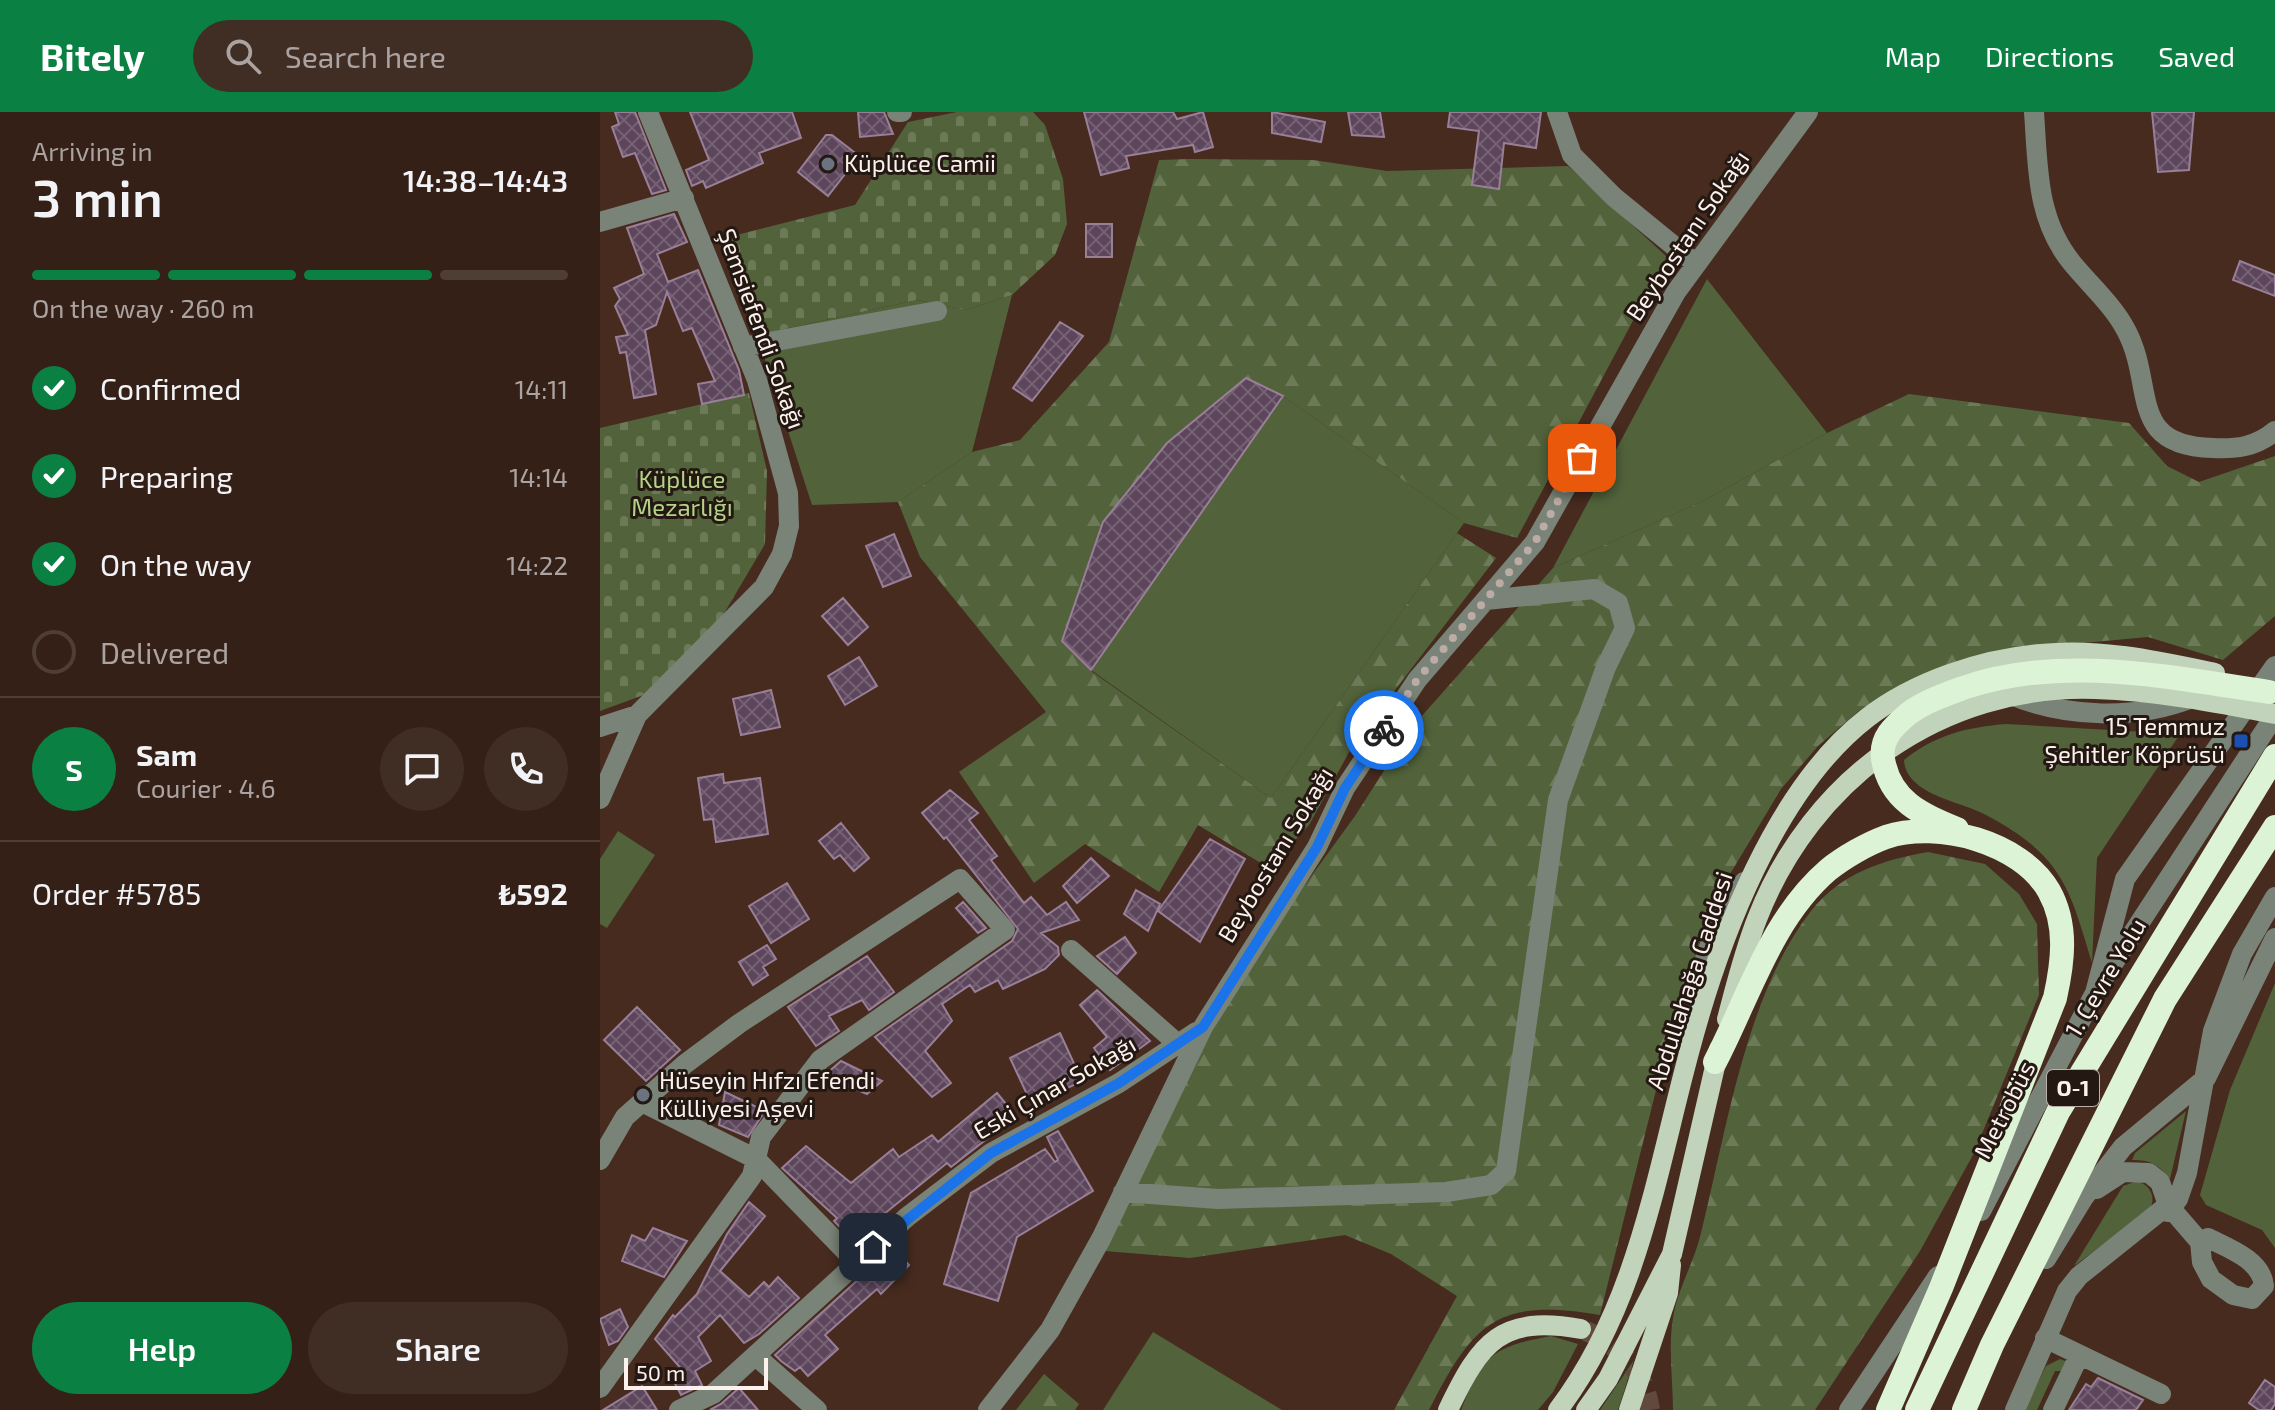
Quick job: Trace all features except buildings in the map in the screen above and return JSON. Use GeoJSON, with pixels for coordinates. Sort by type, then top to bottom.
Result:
{"type":"FeatureCollection","features":[{"type":"Feature","properties":{"kind":"highway"},"geometry":{"type":"LineString","coordinates":[[1888,1410],[1941,1288],[1951,1256],[2055,998],[2063,955],[2059,915],[2049,891],[2017,856],[1907,805],[1887,778],[1882,754],[1889,730],[1918,706],[1984,681],[2043,670],[2171,677],[2273,704]]}},
{"type":"Feature","properties":{"kind":"highway","name":"1. Çevre Yolu"},"geometry":{"type":"LineString","coordinates":[[1917,1410],[2058,1112],[2275,756]]}},
{"type":"Feature","properties":{"kind":"highway","name":"O-1"},"geometry":{"type":"LineString","coordinates":[[1964,1410],[1992,1345],[2165,999],[2275,827]]}},
{"type":"Feature","properties":{"kind":"highway"},"geometry":{"type":"LineString","coordinates":[[1715,1062],[1779,926],[1806,890],[1832,867],[1887,837],[1923,832],[1974,837]]}},
{"type":"Feature","properties":{"kind":"main road","name":"Abdullahağa Caddesi"},"geometry":{"type":"LineString","coordinates":[[1558,1410],[1616,1311],[1642,1243],[1691,1046],[1754,870],[1783,817],[1816,770],[1866,718],[1918,686],[2004,659],[2043,654],[2095,653],[2155,660],[2227,676],[2273,704]]}},
{"type":"Feature","properties":{"kind":"main road","name":"Abdullahağa Caddesi"},"geometry":{"type":"LineString","coordinates":[[1586,1410],[1608,1379],[1672,1254],[1715,1062],[1757,918],[1815,814],[1848,780],[1914,732],[1963,710],[2011,695],[2091,689],[2273,704]]}},
{"type":"Feature","properties":{"kind":"main road"},"geometry":{"type":"LineString","coordinates":[[1629,1410],[1668,1293],[1672,1254]]}},
{"type":"Feature","properties":{"kind":"main road"},"geometry":{"type":"LineString","coordinates":[[1448,1410],[1471,1362],[1487,1346],[1521,1325],[1545,1323],[1581,1329]]}},
{"type":"Feature","properties":{"kind":"street","name":"Şemsiefendi Sokağı"},"geometry":{"type":"LineString","coordinates":[[600,727],[637,715],[764,587],[782,554],[789,526],[788,493],[757,380],[648,112]]}},
{"type":"Feature","properties":{"kind":"street"},"geometry":{"type":"LineString","coordinates":[[1557,112],[1572,155],[1614,197],[1696,264]]}},
{"type":"Feature","properties":{"kind":"street","name":"Beybostanı Sokağı"},"geometry":{"type":"LineString","coordinates":[[988,1410],[1050,1330],[1123,1192],[1203,1027],[1317,847],[1345,788],[1417,680],[1535,542],[1676,292],[1808,112]]}},
{"type":"Feature","properties":{"kind":"street"},"geometry":{"type":"LineString","coordinates":[[2034,112],[2041,207],[2070,261],[2120,319],[2132,341],[2149,413],[2162,436],[2184,448],[2238,449],[2263,442],[2275,431]]}},
{"type":"Feature","properties":{"kind":"street"},"geometry":{"type":"LineString","coordinates":[[600,222],[684,198]]}},
{"type":"Feature","properties":{"kind":"street"},"geometry":{"type":"LineString","coordinates":[[743,347],[937,311]]}},
{"type":"Feature","properties":{"kind":"street"},"geometry":{"type":"LineString","coordinates":[[1123,1192],[1218,1199],[1446,1192],[1491,1185],[1506,1171],[1558,800],[1606,667],[1625,628],[1618,603],[1594,589],[1486,600]]}},
{"type":"Feature","properties":{"kind":"street","name":"Metrobüs"},"geometry":{"type":"LineString","coordinates":[[1941,1288],[2095,993],[2125,879],[2275,666]]}},
{"type":"Feature","properties":{"kind":"street"},"geometry":{"type":"LineString","coordinates":[[2095,993],[2227,784],[2273,704]]}},
{"type":"Feature","properties":{"kind":"street"},"geometry":{"type":"LineString","coordinates":[[600,799],[637,715]]}},
{"type":"Feature","properties":{"kind":"street"},"geometry":{"type":"LineString","coordinates":[[600,1160],[625,1117],[740,1023],[960,879],[1005,930],[820,1060],[761,1137],[752,1176],[600,1388]]}},
{"type":"Feature","properties":{"kind":"street"},"geometry":{"type":"LineString","coordinates":[[2015,1410],[2057,1310],[2079,1276],[2171,1207],[2187,1173],[2213,1031],[2242,954],[2275,897]]}},
{"type":"Feature","properties":{"kind":"street","name":"O-1"},"geometry":{"type":"LineString","coordinates":[[1992,1345],[2084,1197],[2123,1147],[2206,1078],[2275,938]]}},
{"type":"Feature","properties":{"kind":"street"},"geometry":{"type":"LineString","coordinates":[[1071,950],[1179,1045]]}},
{"type":"Feature","properties":{"kind":"street","name":"Eski Çınar Sokağı"},"geometry":{"type":"LineString","coordinates":[[679,1410],[713,1394],[757,1357],[856,1262],[991,1153],[1119,1083],[1203,1027]]}},
{"type":"Feature","properties":{"kind":"street"},"geometry":{"type":"LineString","coordinates":[[642,1102],[756,1159],[856,1262]]}},
{"type":"Feature","properties":{"kind":"street"},"geometry":{"type":"LineString","coordinates":[[2084,1197],[2123,1172],[2149,1173],[2160,1182],[2171,1207],[2200,1242]]}},
{"type":"Feature","properties":{"kind":"street"},"geometry":{"type":"LineString","coordinates":[[1849,1410],[1951,1256]]}},
{"type":"Feature","properties":{"kind":"street"},"geometry":{"type":"LineString","coordinates":[[2045,1338],[2079,1356],[2095,1359],[2161,1394]]}},
{"type":"Feature","properties":{"kind":"street"},"geometry":{"type":"LineString","coordinates":[[2053,1410],[2079,1356]]}},
{"type":"Feature","properties":{"kind":"street"},"geometry":{"type":"LineString","coordinates":[[757,1357],[817,1410]]}},
{"type":"Feature","properties":{"kind":"green space"},"geometry":{"type":"Polygon","coordinates":[[[957,112],[1033,112],[1045,125],[1063,179],[1067,224],[1055,255],[1012,295],[966,310],[917,300],[757,335],[725,238],[855,205],[908,122],[957,112]]]}},
{"type":"Feature","properties":{"kind":"green space"},"geometry":{"type":"Polygon","coordinates":[[[1159,160],[1313,160],[1387,171],[1568,166],[1667,257],[1517,538],[1464,523],[1283,396],[1246,378],[1167,443],[1062,641],[1091,671],[1271,798],[1457,533],[1496,558],[1353,745],[1309,825],[1269,868],[1198,825],[1159,892],[1085,844],[1034,883],[959,772],[1046,712],[920,557],[898,502],[972,452],[1020,440],[1109,342],[1159,160]]]}},
{"type":"Feature","properties":{"kind":"green space"},"geometry":{"type":"Polygon","coordinates":[[[1707,279],[1827,433],[1703,501],[1553,568],[1707,279]]]}},
{"type":"Feature","properties":{"kind":"green space"},"geometry":{"type":"Polygon","coordinates":[[[1012,295],[972,452],[898,502],[812,505],[757,335],[917,300],[966,310],[1012,295]]]}},
{"type":"Feature","properties":{"kind":"green space","name":"Küplüce Mezarlığı"},"geometry":{"type":"Polygon","coordinates":[[[749,393],[767,471],[765,544],[716,627],[649,693],[600,711],[600,428],[749,393]]]}},
{"type":"Feature","properties":{"kind":"green space"},"geometry":{"type":"Polygon","coordinates":[[[1909,394],[2129,423],[2167,466],[2199,482],[2275,456],[2275,616],[2223,660],[2148,637],[2039,647],[1919,679],[1860,710],[1818,746],[1781,789],[1712,904],[1673,1022],[1600,1315],[1537,1310],[1513,1314],[1493,1323],[1476,1336],[1460,1355],[1429,1410],[1394,1410],[1457,1296],[1391,1254],[1345,1235],[1190,1258],[1105,1251],[1230,988],[1355,816],[1412,727],[1553,568],[1703,501],[1827,433],[1909,394]]]}},
{"type":"Feature","properties":{"kind":"green space"},"geometry":{"type":"Polygon","coordinates":[[[1283,396],[1464,523],[1271,798],[1091,670],[1283,396]]]}},
{"type":"Feature","properties":{"kind":"green space"},"geometry":{"type":"Polygon","coordinates":[[[2006,724],[2144,732],[2176,727],[2180,734],[2097,858],[2092,963],[2068,892],[2046,859],[2011,830],[1986,815],[1924,789],[1907,772],[1904,760],[1939,738],[1978,727],[2006,724]]]}},
{"type":"Feature","properties":{"kind":"green space"},"geometry":{"type":"Polygon","coordinates":[[[618,831],[655,855],[607,928],[600,924],[600,859],[618,831]]]}},
{"type":"Feature","properties":{"kind":"green space"},"geometry":{"type":"Polygon","coordinates":[[[1928,852],[1985,864],[2019,894],[2037,924],[2039,995],[1974,1153],[1920,1251],[1815,1410],[1673,1410],[1671,1341],[1675,1308],[1700,1237],[1740,1067],[1769,983],[1788,945],[1811,911],[1836,887],[1879,864],[1928,852]]]}},
{"type":"Feature","properties":{"kind":"green space"},"geometry":{"type":"Polygon","coordinates":[[[2275,983],[2275,1248],[2262,1230],[2206,1205],[2200,1195],[2230,1090],[2275,983]]]}},
{"type":"Feature","properties":{"kind":"green space"},"geometry":{"type":"Polygon","coordinates":[[[2186,1111],[2170,1179],[2154,1164],[2132,1160],[2135,1153],[2186,1111]]]}},
{"type":"Feature","properties":{"kind":"green space"},"geometry":{"type":"Polygon","coordinates":[[[2137,1181],[2152,1194],[2148,1212],[2074,1266],[2123,1186],[2137,1181]]]}},
{"type":"Feature","properties":{"kind":"green space"},"geometry":{"type":"Polygon","coordinates":[[[1153,1332],[1282,1410],[1103,1410],[1153,1332]]]}},
{"type":"Feature","properties":{"kind":"green space"},"geometry":{"type":"Polygon","coordinates":[[[1551,1336],[1578,1344],[1553,1392],[1538,1410],[1461,1410],[1476,1377],[1492,1356],[1515,1344],[1551,1336]]]}},
{"type":"Feature","properties":{"kind":"green space"},"geometry":{"type":"Polygon","coordinates":[[[2060,1359],[2071,1363],[2065,1371],[2055,1371],[2037,1410],[2024,1410],[2046,1366],[2060,1359]]]}},
{"type":"Feature","properties":{"kind":"green space"},"geometry":{"type":"Polygon","coordinates":[[[1634,1360],[1618,1410],[1600,1410],[1634,1360]]]}},
{"type":"Feature","properties":{"kind":"green space"},"geometry":{"type":"Polygon","coordinates":[[[1044,1374],[1079,1404],[1075,1410],[1016,1410],[1044,1374]]]}},
{"type":"Feature","properties":{"kind":"tunnel"},"geometry":{"type":"LineString","coordinates":[[1586,1331],[1610,1344],[1629,1362],[1643,1383],[1650,1410]]}},
{"type":"Feature","properties":{"kind":"way so far"},"geometry":{"type":"LineString","coordinates":[[1384,730],[1417,680],[1535,542],[1582,458]]}},
{"type":"Feature","properties":{"kind":"place","name":"Küplüce Camii"},"geometry":{"type":"Point","coordinates":[828,164]}},
{"type":"Feature","properties":{"kind":"place","name":"15 Temmuz Şehitler Köprüsü"},"geometry":{"type":"Point","coordinates":[2241,741]}},
{"type":"Feature","properties":{"kind":"place","name":"Hüseyin Hıfzı Efendi Külliyesi Aşevi"},"geometry":{"type":"Point","coordinates":[643,1095]}},
{"type":"Feature","properties":{"kind":"route"},"geometry":{"type":"LineString","coordinates":[[873,1247],[991,1153],[1119,1083],[1203,1027],[1317,847],[1345,788],[1384,730]]}}]}
